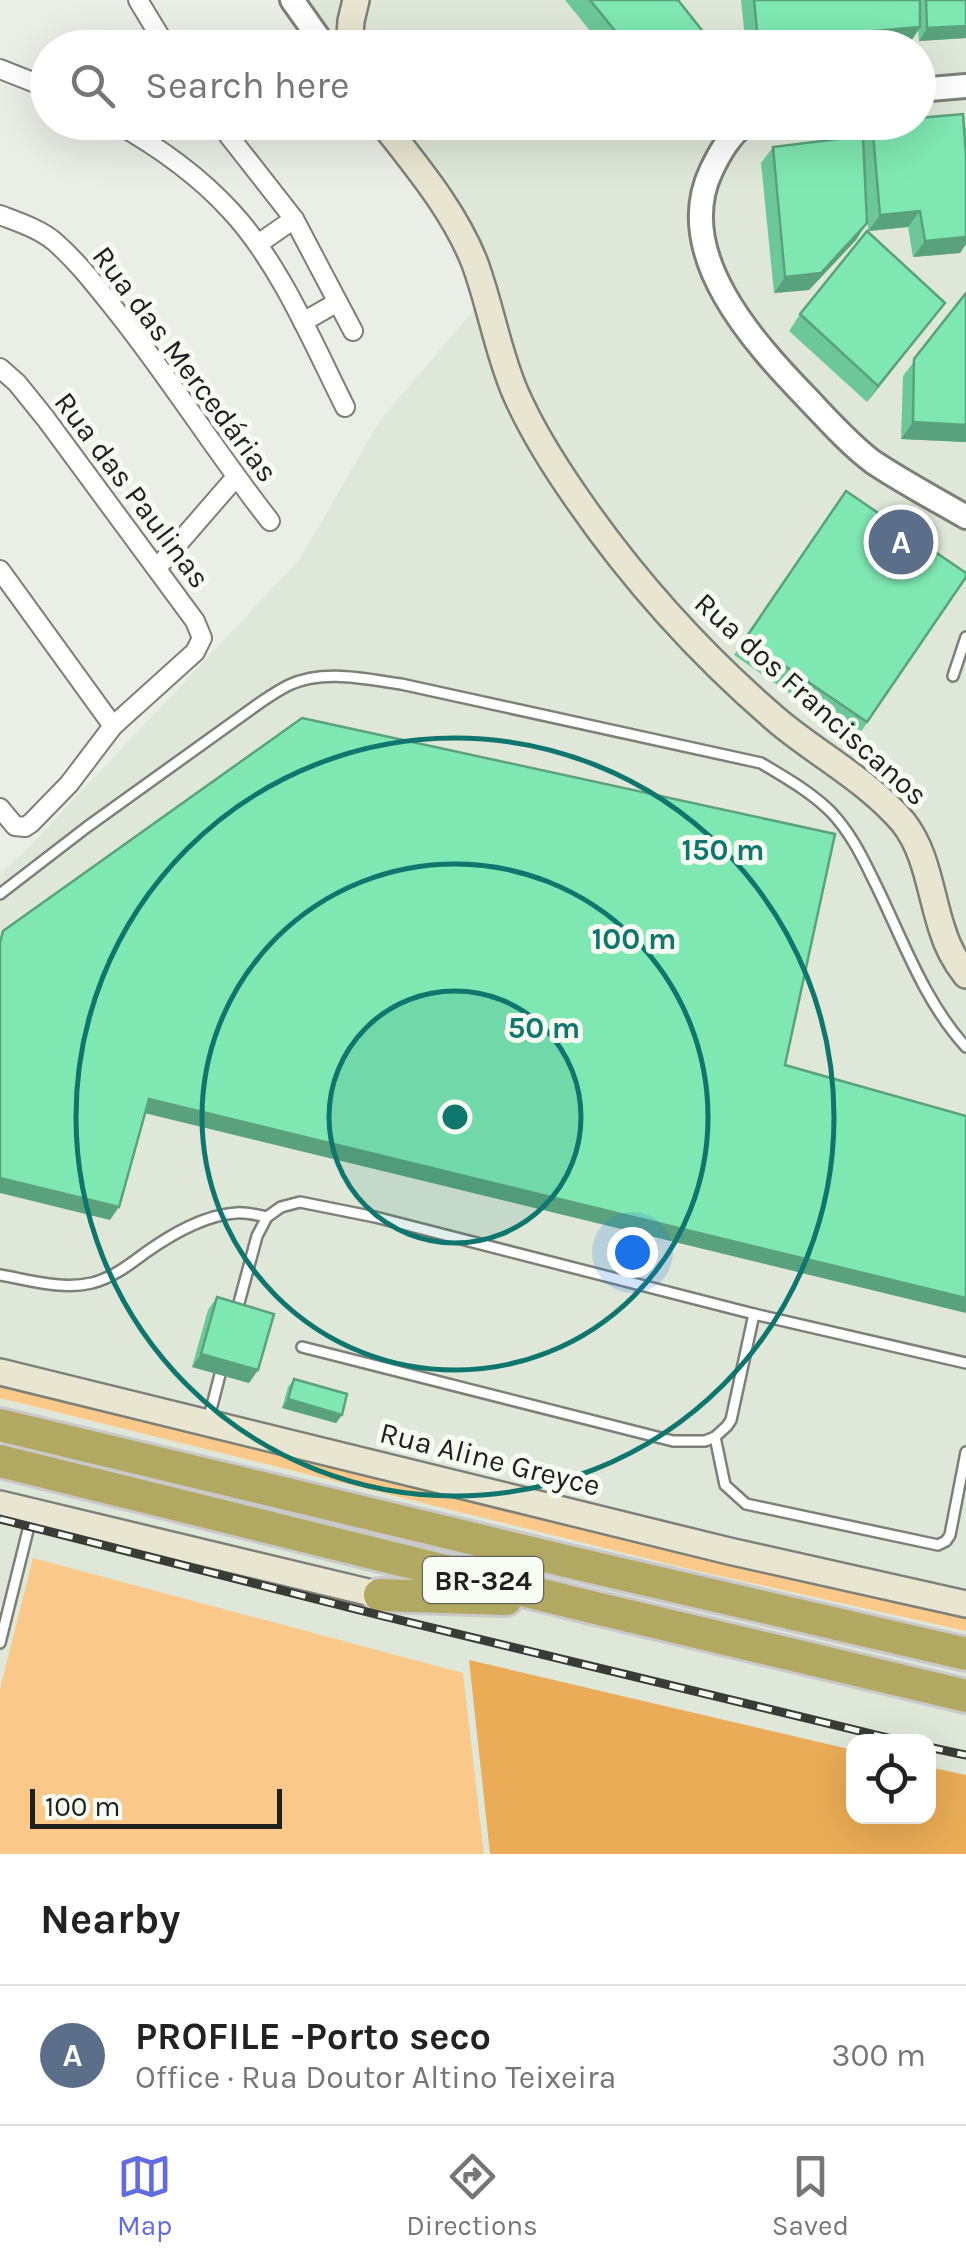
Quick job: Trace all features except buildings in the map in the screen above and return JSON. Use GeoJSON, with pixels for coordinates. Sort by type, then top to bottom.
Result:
{"type":"FeatureCollection","features":[{"type":"Feature","properties":{"kind":"highway","name":"BR-324"},"geometry":{"type":"LineString","coordinates":[[0,1424],[966,1654]]}},
{"type":"Feature","properties":{"kind":"highway","name":"BR-324"},"geometry":{"type":"LineString","coordinates":[[0,1461],[966,1696]]}},
{"type":"Feature","properties":{"kind":"highway"},"geometry":{"type":"LineString","coordinates":[[380,1595],[588,1606]]}},
{"type":"Feature","properties":{"kind":"main road"},"geometry":{"type":"LineString","coordinates":[[351,30],[356,0]]}},
{"type":"Feature","properties":{"kind":"main road","name":"Rua dos Franciscanos"},"geometry":{"type":"LineString","coordinates":[[396,140],[452,215],[474,261],[514,390],[541,443],[576,497],[625,562],[723,671],[782,724],[886,803],[906,826],[920,852],[952,956],[966,976]]}},
{"type":"Feature","properties":{"kind":"main road","name":"Rua Aline Greyce"},"geometry":{"type":"LineString","coordinates":[[0,1372],[729,1551],[966,1604]]}},
{"type":"Feature","properties":{"kind":"main road"},"geometry":{"type":"LineString","coordinates":[[0,1504],[380,1595]]}},
{"type":"Feature","properties":{"kind":"street"},"geometry":{"type":"LineString","coordinates":[[138,0],[156,30]]}},
{"type":"Feature","properties":{"kind":"street"},"geometry":{"type":"LineString","coordinates":[[292,0],[313,30]]}},
{"type":"Feature","properties":{"kind":"street"},"geometry":{"type":"LineString","coordinates":[[0,68],[30,80]]}},
{"type":"Feature","properties":{"kind":"street"},"geometry":{"type":"LineString","coordinates":[[936,88],[966,86]]}},
{"type":"Feature","properties":{"kind":"street"},"geometry":{"type":"LineString","coordinates":[[146,140],[182,165],[232,212],[258,244],[346,407]]}},
{"type":"Feature","properties":{"kind":"street"},"geometry":{"type":"LineString","coordinates":[[232,140],[294,219],[352,331]]}},
{"type":"Feature","properties":{"kind":"street"},"geometry":{"type":"LineString","coordinates":[[729,140],[706,182],[701,213],[704,244],[729,304],[764,352],[871,460],[966,516]]}},
{"type":"Feature","properties":{"kind":"street","name":"Rua das Mercedárias"},"geometry":{"type":"LineString","coordinates":[[0,215],[52,240],[88,275],[270,521]]}},
{"type":"Feature","properties":{"kind":"street"},"geometry":{"type":"LineString","coordinates":[[258,244],[294,219]]}},
{"type":"Feature","properties":{"kind":"street"},"geometry":{"type":"LineString","coordinates":[[303,322],[336,303]]}},
{"type":"Feature","properties":{"kind":"street","name":"Rua das Paulinas"},"geometry":{"type":"LineString","coordinates":[[0,368],[46,418],[202,634],[195,652],[114,726]]}},
{"type":"Feature","properties":{"kind":"street"},"geometry":{"type":"LineString","coordinates":[[157,568],[236,477]]}},
{"type":"Feature","properties":{"kind":"street"},"geometry":{"type":"LineString","coordinates":[[0,570],[114,726],[69,784],[31,824],[15,826],[0,808]]}},
{"type":"Feature","properties":{"kind":"lane"},"geometry":{"type":"LineString","coordinates":[[953,676],[966,638]]}},
{"type":"Feature","properties":{"kind":"lane"},"geometry":{"type":"LineString","coordinates":[[0,894],[102,815],[290,684],[316,677],[348,677],[401,684],[761,763],[808,792],[833,814],[854,841],[926,988],[952,1032],[966,1046]]}},
{"type":"Feature","properties":{"kind":"lane"},"geometry":{"type":"LineString","coordinates":[[232,1327],[257,1236],[267,1217],[280,1207],[300,1202],[966,1363]]}},
{"type":"Feature","properties":{"kind":"lane"},"geometry":{"type":"LineString","coordinates":[[0,1274],[78,1286],[110,1277],[176,1233],[209,1218],[238,1212],[267,1217]]}},
{"type":"Feature","properties":{"kind":"lane"},"geometry":{"type":"LineString","coordinates":[[302,1346],[673,1441],[696,1442],[715,1437],[731,1420],[754,1314]]}},
{"type":"Feature","properties":{"kind":"lane"},"geometry":{"type":"LineString","coordinates":[[207,1423],[227,1346]]}},
{"type":"Feature","properties":{"kind":"lane"},"geometry":{"type":"LineString","coordinates":[[715,1437],[725,1485],[746,1504],[938,1545],[950,1535],[966,1452]]}},
{"type":"Feature","properties":{"kind":"lane"},"geometry":{"type":"LineString","coordinates":[[0,1643],[32,1511]]}},
{"type":"Feature","properties":{"kind":"shaded area"},"geometry":{"type":"Polygon","coordinates":[[[297,0],[966,0],[966,1854],[0,1854],[0,874],[299,560],[381,419],[479,304],[445,217],[393,140],[936,140],[936,30],[318,30],[297,0]]]}},
{"type":"Feature","properties":{"kind":"shaded area"},"geometry":{"type":"Polygon","coordinates":[[[0,1382],[852,1592],[966,1614],[966,1631],[685,1568],[0,1398],[0,1382]]]}},
{"type":"Feature","properties":{"kind":"shaded area"},"geometry":{"type":"Polygon","coordinates":[[[33,1558],[463,1673],[484,1854],[0,1854],[0,1689],[33,1558]]]}},
{"type":"Feature","properties":{"kind":"shaded area"},"geometry":{"type":"Polygon","coordinates":[[[469,1660],[846,1748],[846,1824],[936,1824],[936,1769],[966,1775],[966,1854],[490,1854],[469,1660]]]}},
{"type":"Feature","properties":{"kind":"railway"},"geometry":{"type":"LineString","coordinates":[[0,1519],[872,1734]]}},
{"type":"Feature","properties":{"kind":"railway"},"geometry":{"type":"LineString","coordinates":[[936,1749],[966,1755]]}},
{"type":"Feature","properties":{"kind":"place","name":"PROFILE -Porto seco"},"geometry":{"type":"Point","coordinates":[901,542]}}]}
